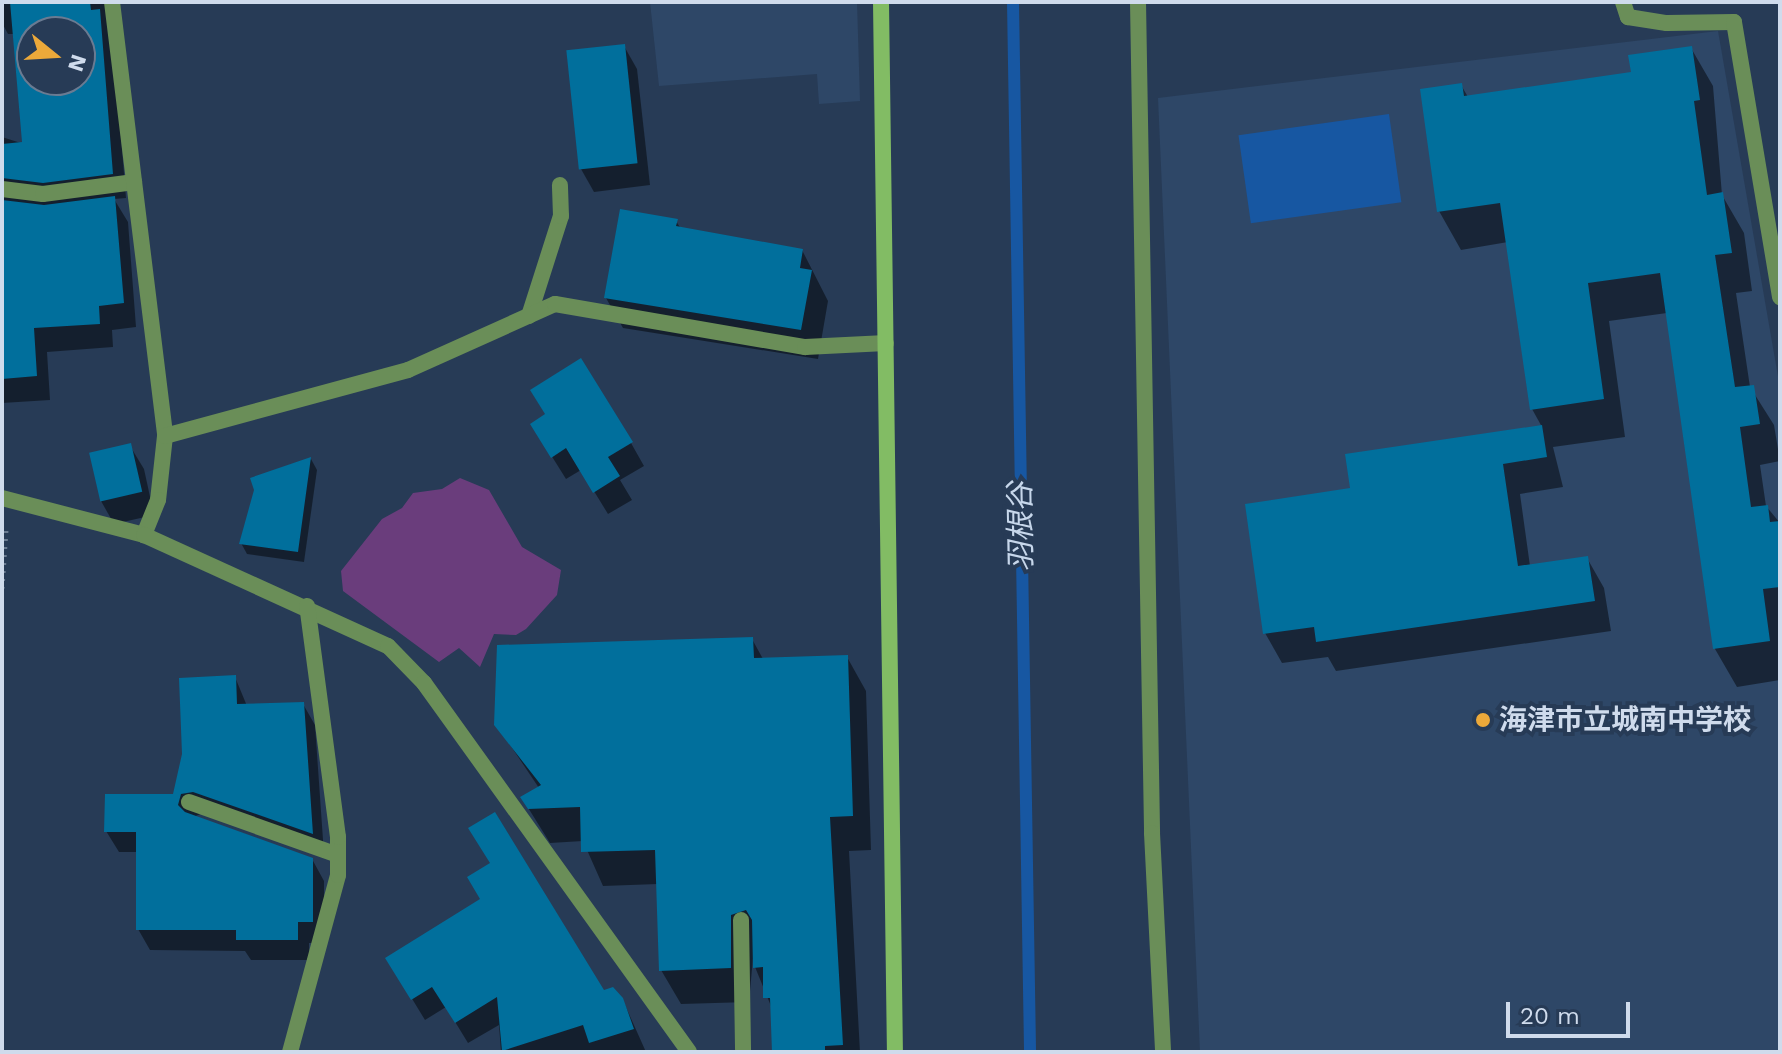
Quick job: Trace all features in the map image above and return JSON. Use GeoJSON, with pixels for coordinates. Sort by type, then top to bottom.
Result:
{"type":"FeatureCollection","features":[{"type":"Feature","properties":{"kind":"street"},"geometry":{"type":"LineString","coordinates":[[112,2],[165,436],[158,500],[144,535]]}},
{"type":"Feature","properties":{"kind":"street"},"geometry":{"type":"LineString","coordinates":[[881,2],[895,1052]]}},
{"type":"Feature","properties":{"kind":"street"},"geometry":{"type":"LineString","coordinates":[[1138,2],[1152,833],[1163,1052]]}},
{"type":"Feature","properties":{"kind":"street"},"geometry":{"type":"LineString","coordinates":[[1623,2],[1628,17],[1667,23],[1734,22],[1780,297]]}},
{"type":"Feature","properties":{"kind":"street"},"geometry":{"type":"LineString","coordinates":[[2,189],[43,194],[134,182]]}},
{"type":"Feature","properties":{"kind":"street"},"geometry":{"type":"LineString","coordinates":[[529,316],[561,216],[560,185]]}},
{"type":"Feature","properties":{"kind":"street"},"geometry":{"type":"LineString","coordinates":[[165,436],[408,370],[555,304],[747,333],[805,347],[886,343]]}},
{"type":"Feature","properties":{"kind":"street"},"geometry":{"type":"LineString","coordinates":[[4,498],[144,535],[307,606],[388,646],[424,683],[689,1052]]}},
{"type":"Feature","properties":{"kind":"street"},"geometry":{"type":"LineString","coordinates":[[290,1052],[329,919],[338,855],[307,606]]}},
{"type":"Feature","properties":{"kind":"street"},"geometry":{"type":"LineString","coordinates":[[189,802],[338,855]]}},
{"type":"Feature","properties":{"kind":"street"},"geometry":{"type":"LineString","coordinates":[[741,920],[743,1052]]}},
{"type":"Feature","properties":{"kind":"path"},"geometry":{"type":"LineString","coordinates":[[2,588],[4,498]]}},
{"type":"Feature","properties":{"kind":"shaded area"},"geometry":{"type":"Polygon","coordinates":[[[650,2],[857,2],[860,101],[819,104],[817,74],[659,86],[650,2]]]}},
{"type":"Feature","properties":{"kind":"shaded area","name":"海津市立城南中学校"},"geometry":{"type":"Polygon","coordinates":[[[1718,31],[1780,388],[1780,1052],[1200,1052],[1158,98],[1718,31]]]}},
{"type":"Feature","properties":{"kind":"shaded area"},"geometry":{"type":"Polygon","coordinates":[[[460,478],[489,490],[522,547],[561,570],[557,595],[526,629],[516,635],[494,634],[480,667],[459,648],[439,662],[343,591],[341,571],[382,519],[402,508],[413,493],[442,489],[460,478]]]}},
{"type":"Feature","properties":{"kind":"water"},"geometry":{"type":"Polygon","coordinates":[[[1389,114],[1401,202],[1251,223],[1238,135],[1389,114]]]}},
{"type":"Feature","properties":{"kind":"building"},"geometry":{"type":"Polygon","coordinates":[[[10,2],[90,2],[91,10],[100,9],[113,174],[43,183],[2,178],[2,144],[22,142],[18,96],[96,96],[96,16],[16,16],[16,72],[10,2]]]}},
{"type":"Feature","properties":{"kind":"building"},"geometry":{"type":"Polygon","coordinates":[[[625,44],[638,163],[579,170],[566,50],[625,44]]]}},
{"type":"Feature","properties":{"kind":"building"},"geometry":{"type":"Polygon","coordinates":[[[1692,46],[1700,100],[1694,101],[1707,195],[1723,192],[1732,253],[1715,255],[1735,387],[1754,385],[1760,424],[1740,427],[1751,507],[1768,505],[1770,522],[1780,521],[1780,587],[1763,589],[1770,641],[1713,649],[1660,273],[1588,283],[1604,399],[1530,410],[1500,203],[1437,212],[1420,89],[1462,83],[1464,96],[1631,72],[1628,55],[1692,46]]]}},
{"type":"Feature","properties":{"kind":"building"},"geometry":{"type":"Polygon","coordinates":[[[115,196],[124,303],[99,306],[100,324],[34,328],[37,376],[2,379],[2,200],[44,205],[115,196]]]}},
{"type":"Feature","properties":{"kind":"building"},"geometry":{"type":"Polygon","coordinates":[[[620,209],[678,219],[676,226],[803,249],[800,268],[812,270],[801,330],[604,298],[620,209]]]}},
{"type":"Feature","properties":{"kind":"building"},"geometry":{"type":"Polygon","coordinates":[[[581,358],[633,442],[608,457],[620,476],[593,493],[566,448],[551,458],[530,424],[545,414],[530,390],[581,358]]]}},
{"type":"Feature","properties":{"kind":"building"},"geometry":{"type":"Polygon","coordinates":[[[1542,425],[1547,457],[1503,464],[1518,566],[1588,556],[1595,601],[1316,642],[1314,627],[1263,634],[1245,504],[1350,488],[1345,454],[1542,425]]]}},
{"type":"Feature","properties":{"kind":"building"},"geometry":{"type":"Polygon","coordinates":[[[131,443],[142,492],[100,501],[89,453],[131,443]]]}},
{"type":"Feature","properties":{"kind":"building"},"geometry":{"type":"Polygon","coordinates":[[[311,457],[298,552],[239,544],[254,490],[250,478],[311,457]]]}},
{"type":"Feature","properties":{"kind":"building"},"geometry":{"type":"Polygon","coordinates":[[[753,637],[754,658],[848,655],[853,816],[830,817],[843,1045],[825,1046],[825,1052],[772,1052],[770,998],[763,998],[763,967],[753,968],[752,920],[746,910],[731,915],[731,968],[659,971],[655,850],[581,852],[580,807],[528,809],[520,797],[541,785],[494,725],[497,645],[753,637]]]}},
{"type":"Feature","properties":{"kind":"building"},"geometry":{"type":"Polygon","coordinates":[[[236,675],[237,704],[304,702],[313,834],[193,792],[181,794],[178,805],[185,812],[313,858],[313,922],[298,922],[298,940],[236,940],[236,930],[136,930],[136,832],[104,832],[105,794],[173,794],[182,754],[179,678],[236,675]]]}},
{"type":"Feature","properties":{"kind":"building"},"geometry":{"type":"Polygon","coordinates":[[[495,812],[604,990],[613,987],[623,998],[634,1029],[589,1043],[583,1025],[502,1051],[497,997],[455,1023],[432,987],[411,1000],[385,958],[480,899],[467,877],[490,863],[468,828],[495,812]]]}},
{"type":"Feature","properties":{"kind":"waterway","name":"羽根谷"},"geometry":{"type":"LineString","coordinates":[[1013,2],[1030,1052]]}},
{"type":"Feature","properties":{"kind":"place","name":"海津市立城南中学校"},"geometry":{"type":"Point","coordinates":[1483,720]}}]}
